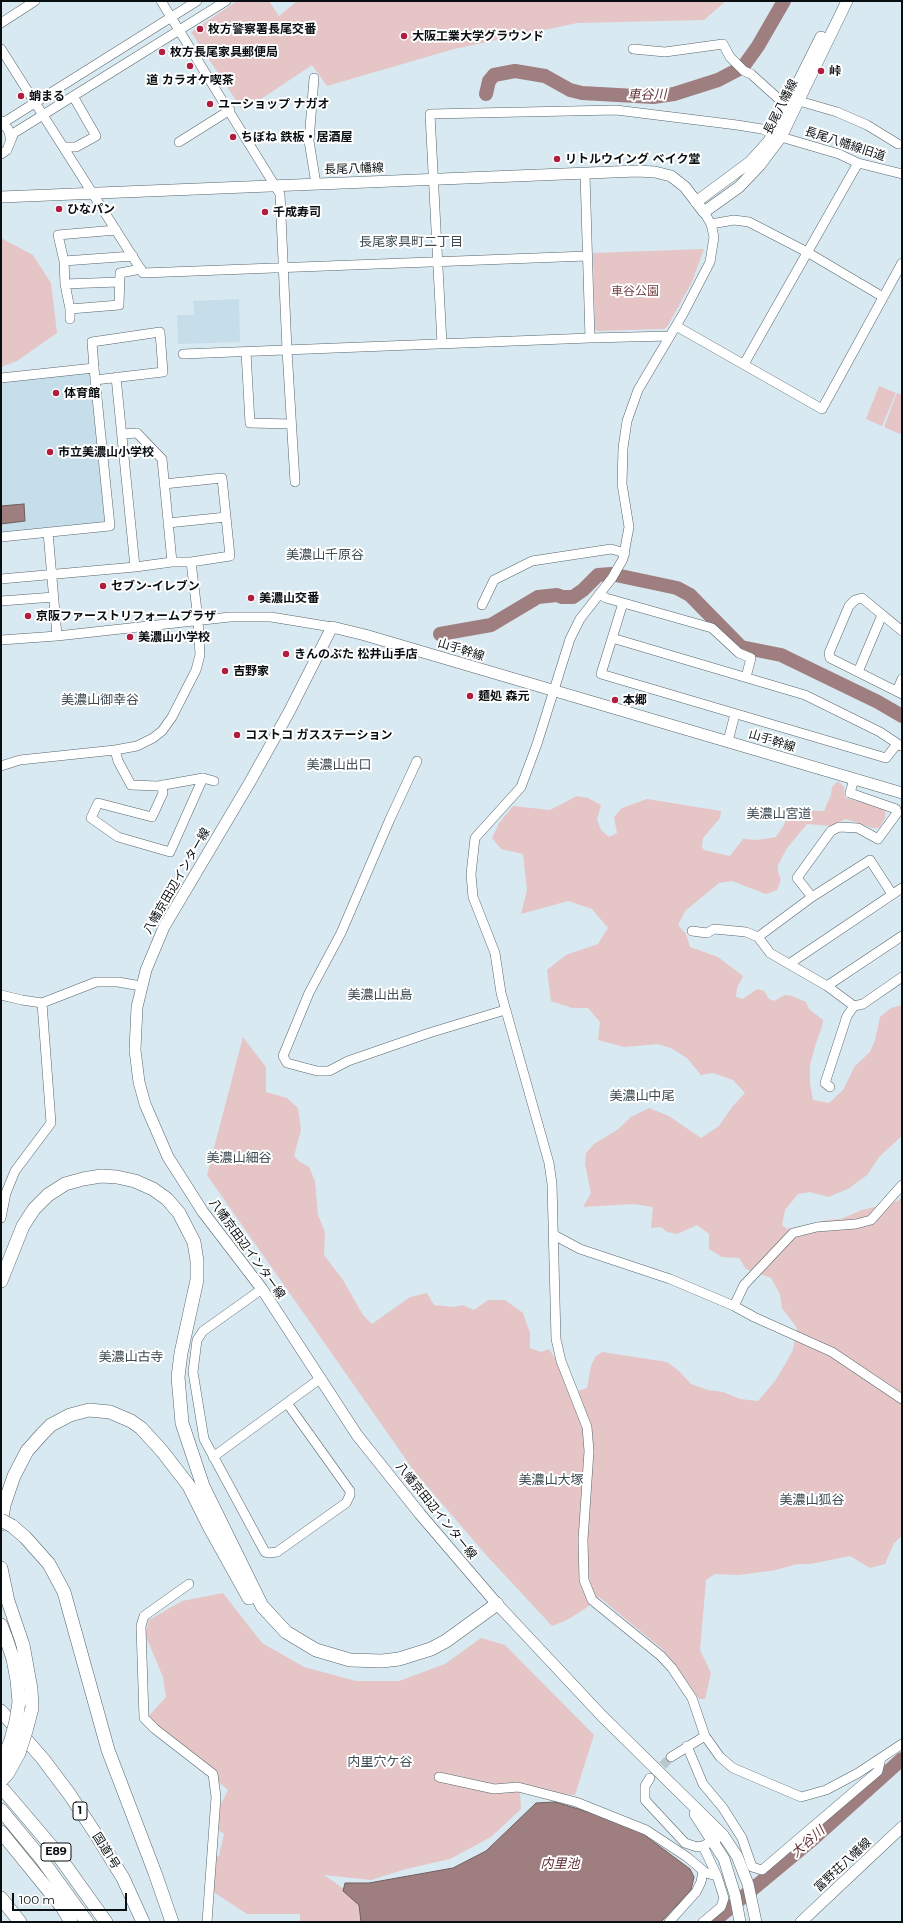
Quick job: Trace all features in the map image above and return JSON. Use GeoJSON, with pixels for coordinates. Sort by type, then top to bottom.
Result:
{"type":"FeatureCollection","features":[{"type":"Feature","properties":{"kind":"highway"},"geometry":{"type":"LineString","coordinates":[[1,1281],[22,1226],[34,1209],[48,1195],[65,1184],[84,1178],[101,1176],[117,1177],[135,1181],[153,1189],[179,1213],[194,1242],[197,1280],[181,1354],[178,1378],[182,1423],[203,1486],[242,1564],[253,1590],[270,1616],[286,1632],[316,1650],[350,1660],[382,1661],[399,1659],[431,1649],[446,1641],[497,1604]]}},
{"type":"Feature","properties":{"kind":"highway"},"geometry":{"type":"LineString","coordinates":[[172,1922],[156,1873],[108,1750],[64,1592],[49,1564],[41,1554],[25,1537],[5,1523],[4,1505],[14,1476],[34,1442],[51,1425],[60,1419],[78,1412],[99,1410],[120,1415],[131,1420],[151,1438],[189,1486],[210,1528],[256,1610],[269,1626],[282,1638],[314,1657],[331,1663],[364,1668],[382,1668],[418,1662],[450,1646],[472,1630],[497,1604]]}},
{"type":"Feature","properties":{"kind":"highway"},"geometry":{"type":"LineString","coordinates":[[1,1568],[8,1601],[23,1645],[31,1688],[32,1708],[19,1753],[1,1781]]}},
{"type":"Feature","properties":{"kind":"highway"},"geometry":{"type":"LineString","coordinates":[[1,1625],[13,1659],[19,1702],[11,1740],[1,1765]]}},
{"type":"Feature","properties":{"kind":"highway","name":"国道1号"},"geometry":{"type":"LineString","coordinates":[[1,1711],[43,1760],[74,1801],[123,1878],[143,1922]]}},
{"type":"Feature","properties":{"kind":"highway","name":"E89"},"geometry":{"type":"LineString","coordinates":[[1,1787],[53,1848],[106,1922]]}},
{"type":"Feature","properties":{"kind":"highway","name":"E89"},"geometry":{"type":"LineString","coordinates":[[1,1810],[40,1857],[87,1922]]}},
{"type":"Feature","properties":{"kind":"highway"},"geometry":{"type":"LineString","coordinates":[[1,1832],[62,1907],[71,1922]]}},
{"type":"Feature","properties":{"kind":"highway"},"geometry":{"type":"LineString","coordinates":[[1,1898],[20,1922]]}},
{"type":"Feature","properties":{"kind":"main road","name":"長尾八幡線"},"geometry":{"type":"LineString","coordinates":[[1,197],[433,179],[655,172],[671,176],[685,187],[704,212],[739,187],[760,165],[790,109],[838,1]]}},
{"type":"Feature","properties":{"kind":"main road","name":"長尾八幡線"},"geometry":{"type":"LineString","coordinates":[[790,109],[799,101],[847,1]]}},
{"type":"Feature","properties":{"kind":"main road","name":"長尾八幡線"},"geometry":{"type":"LineString","coordinates":[[696,202],[750,162],[777,135]]}},
{"type":"Feature","properties":{"kind":"main road","name":"山手幹線"},"geometry":{"type":"LineString","coordinates":[[332,627],[365,635],[554,692],[728,741],[902,793]]}},
{"type":"Feature","properties":{"kind":"main road","name":"八幡京田辺インター線"},"geometry":{"type":"LineString","coordinates":[[332,627],[289,712],[164,927],[146,970],[141,986],[135,1028],[139,1082],[148,1110],[168,1156],[203,1212],[262,1289],[357,1435],[420,1514],[497,1604],[602,1716],[723,1835],[737,1856],[748,1884],[756,1922]]}},
{"type":"Feature","properties":{"kind":"main road","name":"八幡京田辺インター線"},"geometry":{"type":"LineString","coordinates":[[686,1798],[708,1844],[724,1859],[740,1917]]}},
{"type":"Feature","properties":{"kind":"main road","name":"富野荘八幡線"},"geometry":{"type":"LineString","coordinates":[[802,1922],[902,1827]]}},
{"type":"Feature","properties":{"kind":"street"},"geometry":{"type":"LineString","coordinates":[[1,23],[35,1]]}},
{"type":"Feature","properties":{"kind":"street"},"geometry":{"type":"LineString","coordinates":[[161,1],[277,186],[280,194],[295,482]]}},
{"type":"Feature","properties":{"kind":"street"},"geometry":{"type":"LineString","coordinates":[[11,140],[8,129],[1,123],[197,1]]}},
{"type":"Feature","properties":{"kind":"street"},"geometry":{"type":"LineString","coordinates":[[1,154],[7,150],[14,133],[225,1]]}},
{"type":"Feature","properties":{"kind":"street"},"geometry":{"type":"LineString","coordinates":[[633,50],[665,52],[723,44],[741,68],[751,74],[790,109]]}},
{"type":"Feature","properties":{"kind":"street"},"geometry":{"type":"LineString","coordinates":[[125,46],[133,59]]}},
{"type":"Feature","properties":{"kind":"street"},"geometry":{"type":"LineString","coordinates":[[1,49],[142,271]]}},
{"type":"Feature","properties":{"kind":"street"},"geometry":{"type":"LineString","coordinates":[[79,75],[87,88]]}},
{"type":"Feature","properties":{"kind":"street"},"geometry":{"type":"LineString","coordinates":[[314,78],[309,141],[316,184]]}},
{"type":"Feature","properties":{"kind":"street"},"geometry":{"type":"LineString","coordinates":[[63,147],[76,147],[96,136],[73,96]]}},
{"type":"Feature","properties":{"kind":"street"},"geometry":{"type":"LineString","coordinates":[[799,101],[837,112],[867,125],[898,144]]}},
{"type":"Feature","properties":{"kind":"street"},"geometry":{"type":"LineString","coordinates":[[179,142],[230,110]]}},
{"type":"Feature","properties":{"kind":"street","name":"長尾八幡線旧道"},"geometry":{"type":"LineString","coordinates":[[433,179],[430,114],[616,110],[762,129],[839,154],[858,163],[902,174]]}},
{"type":"Feature","properties":{"kind":"street"},"geometry":{"type":"LineString","coordinates":[[744,364],[858,163]]}},
{"type":"Feature","properties":{"kind":"street"},"geometry":{"type":"LineString","coordinates":[[584,174],[590,338]]}},
{"type":"Feature","properties":{"kind":"street"},"geometry":{"type":"LineString","coordinates":[[433,179],[442,344]]}},
{"type":"Feature","properties":{"kind":"street"},"geometry":{"type":"LineString","coordinates":[[704,212],[714,237],[710,262],[676,326],[638,390],[627,421],[623,448],[622,484],[628,527],[625,553],[619,568],[580,619],[570,639],[537,744],[521,786],[475,838],[471,874],[473,897],[496,953],[501,993],[505,1010],[548,1163],[552,1184],[556,1339],[561,1361],[587,1427],[589,1451],[583,1540],[584,1580],[592,1600],[661,1656],[672,1668],[692,1698],[705,1736],[720,1757],[733,1768],[801,1796],[826,1790],[858,1773],[902,1744]]}},
{"type":"Feature","properties":{"kind":"street"},"geometry":{"type":"LineString","coordinates":[[710,224],[734,220],[749,222],[807,252],[883,297]]}},
{"type":"Feature","properties":{"kind":"street"},"geometry":{"type":"LineString","coordinates":[[70,319],[70,309],[65,284],[64,261],[58,235],[116,230]]}},
{"type":"Feature","properties":{"kind":"street"},"geometry":{"type":"LineString","coordinates":[[64,261],[133,256]]}},
{"type":"Feature","properties":{"kind":"street"},"geometry":{"type":"LineString","coordinates":[[70,309],[119,305],[118,282],[120,273],[587,256]]}},
{"type":"Feature","properties":{"kind":"street"},"geometry":{"type":"LineString","coordinates":[[676,326],[822,409],[902,263]]}},
{"type":"Feature","properties":{"kind":"street"},"geometry":{"type":"LineString","coordinates":[[65,284],[118,282]]}},
{"type":"Feature","properties":{"kind":"street"},"geometry":{"type":"LineString","coordinates":[[1,537],[110,526],[95,380],[92,342],[160,332],[163,372],[95,380]]}},
{"type":"Feature","properties":{"kind":"street"},"geometry":{"type":"LineString","coordinates":[[183,354],[670,336]]}},
{"type":"Feature","properties":{"kind":"street"},"geometry":{"type":"LineString","coordinates":[[246,352],[250,424],[291,424]]}},
{"type":"Feature","properties":{"kind":"street"},"geometry":{"type":"LineString","coordinates":[[1,378],[94,368]]}},
{"type":"Feature","properties":{"kind":"street"},"geometry":{"type":"LineString","coordinates":[[116,377],[135,567]]}},
{"type":"Feature","properties":{"kind":"street"},"geometry":{"type":"LineString","coordinates":[[122,434],[137,433],[162,459],[172,562]]}},
{"type":"Feature","properties":{"kind":"street"},"geometry":{"type":"LineString","coordinates":[[1,579],[135,567],[172,562],[191,562],[230,556],[222,478],[164,484]]}},
{"type":"Feature","properties":{"kind":"street"},"geometry":{"type":"LineString","coordinates":[[168,523],[226,517]]}},
{"type":"Feature","properties":{"kind":"street"},"geometry":{"type":"LineString","coordinates":[[48,532],[57,636]]}},
{"type":"Feature","properties":{"kind":"street"},"geometry":{"type":"LineString","coordinates":[[482,605],[494,580],[532,561],[611,549],[625,553]]}},
{"type":"Feature","properties":{"kind":"street"},"geometry":{"type":"LineString","coordinates":[[1,766],[20,760],[115,750],[137,746],[153,738],[162,731],[172,717],[196,670],[200,655],[198,619],[191,562]]}},
{"type":"Feature","properties":{"kind":"street"},"geometry":{"type":"LineString","coordinates":[[598,594],[606,598],[712,628],[739,653],[751,658],[746,678]]}},
{"type":"Feature","properties":{"kind":"street"},"geometry":{"type":"LineString","coordinates":[[1,602],[54,597]]}},
{"type":"Feature","properties":{"kind":"street"},"geometry":{"type":"LineString","coordinates":[[902,631],[862,598],[855,600],[849,606],[829,653],[830,658],[900,692],[902,679]]}},
{"type":"Feature","properties":{"kind":"street"},"geometry":{"type":"LineString","coordinates":[[612,638],[805,695],[880,732],[900,745],[886,758],[601,674],[612,638],[623,603]]}},
{"type":"Feature","properties":{"kind":"street"},"geometry":{"type":"LineString","coordinates":[[858,672],[882,615]]}},
{"type":"Feature","properties":{"kind":"street","name":"山手幹線"},"geometry":{"type":"LineString","coordinates":[[1,640],[57,636],[198,619],[271,617],[332,627]]}},
{"type":"Feature","properties":{"kind":"street"},"geometry":{"type":"LineString","coordinates":[[728,741],[735,714]]}},
{"type":"Feature","properties":{"kind":"street"},"geometry":{"type":"LineString","coordinates":[[115,750],[118,761],[131,785],[162,785],[203,778],[214,781]]}},
{"type":"Feature","properties":{"kind":"street"},"geometry":{"type":"LineString","coordinates":[[418,761],[390,819],[341,934],[309,993],[283,1056],[287,1063],[317,1071],[329,1071],[348,1062],[429,1033],[505,1010]]}},
{"type":"Feature","properties":{"kind":"street"},"geometry":{"type":"LineString","coordinates":[[162,785],[163,793],[152,817],[98,803],[92,818],[118,837],[170,852],[203,778]]}},
{"type":"Feature","properties":{"kind":"street"},"geometry":{"type":"LineString","coordinates":[[812,897],[797,878],[831,831],[838,827],[858,828],[878,839],[897,813],[896,809],[850,793],[854,779]]}},
{"type":"Feature","properties":{"kind":"street"},"geometry":{"type":"LineString","coordinates":[[758,937],[812,897],[870,860],[892,894]]}},
{"type":"Feature","properties":{"kind":"street"},"geometry":{"type":"LineString","coordinates":[[789,964],[902,888]]}},
{"type":"Feature","properties":{"kind":"street"},"geometry":{"type":"LineString","coordinates":[[692,931],[707,933],[714,929],[746,932],[758,937],[770,953],[828,986],[854,1006]]}},
{"type":"Feature","properties":{"kind":"street"},"geometry":{"type":"LineString","coordinates":[[828,986],[902,936]]}},
{"type":"Feature","properties":{"kind":"street"},"geometry":{"type":"LineString","coordinates":[[830,1087],[825,1083],[847,1016],[854,1006],[863,1004],[902,978]]}},
{"type":"Feature","properties":{"kind":"street"},"geometry":{"type":"LineString","coordinates":[[1,995],[42,1003],[96,982],[118,982],[141,986]]}},
{"type":"Feature","properties":{"kind":"street"},"geometry":{"type":"LineString","coordinates":[[1,1218],[6,1193],[15,1171],[51,1123],[42,1003]]}},
{"type":"Feature","properties":{"kind":"street"},"geometry":{"type":"LineString","coordinates":[[734,1306],[744,1285],[793,1233],[817,1227],[856,1224],[871,1220],[902,1185]]}},
{"type":"Feature","properties":{"kind":"street"},"geometry":{"type":"LineString","coordinates":[[554,1235],[580,1249],[670,1279],[734,1306],[754,1317],[832,1352],[902,1399]]}},
{"type":"Feature","properties":{"kind":"street"},"geometry":{"type":"LineString","coordinates":[[262,1289],[203,1331],[198,1340],[193,1372],[204,1440],[265,1552],[268,1554],[277,1552],[349,1500],[350,1491],[287,1403]]}},
{"type":"Feature","properties":{"kind":"street"},"geometry":{"type":"LineString","coordinates":[[214,1457],[321,1378]]}},
{"type":"Feature","properties":{"kind":"street"},"geometry":{"type":"LineString","coordinates":[[189,1584],[144,1616],[141,1626],[144,1718],[155,1729],[213,1774],[216,1797],[207,1922]]}},
{"type":"Feature","properties":{"kind":"street"},"geometry":{"type":"LineString","coordinates":[[672,1757],[687,1746],[705,1736]]}},
{"type":"Feature","properties":{"kind":"street"},"geometry":{"type":"LineString","coordinates":[[687,1746],[703,1784],[723,1808],[742,1838],[752,1867],[762,1870],[878,1771],[881,1758]]}},
{"type":"Feature","properties":{"kind":"street"},"geometry":{"type":"LineString","coordinates":[[439,1777],[494,1789],[518,1787],[576,1802],[646,1830],[681,1853],[703,1871],[717,1876]]}},
{"type":"Feature","properties":{"kind":"street"},"geometry":{"type":"LineString","coordinates":[[650,1778],[645,1786],[645,1800],[685,1843],[697,1847],[708,1844],[723,1835]]}},
{"type":"Feature","properties":{"kind":"street"},"geometry":{"type":"LineString","coordinates":[[703,1922],[721,1907],[724,1898],[708,1844]]}},
{"type":"Feature","properties":{"kind":"street"},"geometry":{"type":"LineString","coordinates":[[669,1922],[696,1892],[701,1882],[703,1871]]}},
{"type":"Feature","properties":{"kind":"shaded area"},"geometry":{"type":"Polygon","coordinates":[[[239,299],[240,342],[178,344],[177,315],[194,315],[193,301],[239,299]]]}},
{"type":"Feature","properties":{"kind":"shaded area","name":"市立美濃山小学校"},"geometry":{"type":"Polygon","coordinates":[[[91,372],[105,524],[1,534],[1,381],[91,372]]]}},
{"type":"Feature","properties":{"kind":"green space","name":"大阪工業大学グラウンド"},"geometry":{"type":"Polygon","coordinates":[[[237,1],[269,1],[279,16],[297,1],[726,1],[704,20],[577,23],[454,49],[327,86],[312,65],[243,111],[191,32],[237,1]]]}},
{"type":"Feature","properties":{"kind":"green space"},"geometry":{"type":"Polygon","coordinates":[[[1,238],[33,255],[51,283],[57,333],[17,361],[1,367],[1,238]]]}},
{"type":"Feature","properties":{"kind":"green space","name":"車谷公園"},"geometry":{"type":"Polygon","coordinates":[[[704,249],[692,282],[667,327],[664,329],[598,331],[595,329],[593,253],[704,249]]]}},
{"type":"Feature","properties":{"kind":"green space"},"geometry":{"type":"Polygon","coordinates":[[[879,386],[896,393],[882,426],[866,419],[879,386]]]}},
{"type":"Feature","properties":{"kind":"green space"},"geometry":{"type":"Polygon","coordinates":[[[897,393],[902,395],[902,430],[900,434],[884,427],[897,393]]]}},
{"type":"Feature","properties":{"kind":"green space"},"geometry":{"type":"Polygon","coordinates":[[[838,781],[844,787],[845,798],[885,808],[885,818],[879,828],[872,828],[846,819],[831,826],[807,824],[787,848],[778,865],[778,872],[781,880],[777,890],[766,894],[732,881],[719,883],[685,911],[678,925],[686,934],[690,947],[718,957],[743,976],[737,988],[736,997],[743,999],[757,989],[764,991],[769,999],[774,1001],[785,995],[792,996],[806,1002],[809,1009],[823,1020],[810,1065],[810,1084],[813,1100],[829,1103],[843,1090],[855,1066],[870,1052],[875,1040],[880,1017],[891,1008],[902,1005],[902,1136],[880,1156],[867,1175],[848,1189],[828,1197],[810,1192],[798,1194],[785,1210],[782,1225],[787,1229],[827,1220],[841,1219],[862,1210],[898,1201],[902,1196],[902,1536],[894,1543],[885,1564],[870,1568],[850,1556],[810,1564],[797,1564],[776,1570],[739,1575],[715,1574],[706,1580],[700,1650],[711,1673],[705,1699],[699,1699],[673,1661],[662,1649],[599,1597],[586,1608],[567,1620],[552,1626],[487,1556],[414,1471],[207,1175],[243,1037],[266,1067],[266,1092],[287,1098],[298,1108],[301,1130],[294,1156],[300,1162],[309,1167],[315,1181],[318,1215],[325,1232],[324,1255],[343,1280],[363,1315],[372,1324],[410,1297],[427,1293],[434,1305],[454,1307],[463,1305],[474,1310],[488,1300],[505,1300],[523,1313],[530,1333],[530,1348],[541,1352],[549,1349],[558,1363],[569,1394],[587,1388],[591,1366],[595,1357],[602,1352],[667,1362],[679,1371],[691,1384],[708,1390],[723,1392],[740,1399],[758,1401],[775,1381],[793,1350],[797,1328],[782,1308],[780,1294],[771,1278],[746,1269],[739,1258],[722,1257],[709,1249],[709,1234],[697,1225],[677,1234],[667,1232],[661,1227],[651,1228],[653,1207],[633,1204],[583,1207],[591,1193],[585,1164],[586,1153],[594,1144],[617,1130],[631,1117],[649,1108],[669,1116],[701,1138],[719,1126],[732,1107],[745,1093],[733,1080],[713,1073],[701,1075],[687,1058],[671,1048],[658,1044],[624,1047],[598,1040],[600,1022],[588,1008],[572,1008],[551,1001],[547,970],[566,955],[598,944],[608,928],[592,909],[568,901],[521,914],[527,890],[523,854],[501,849],[492,838],[499,823],[513,806],[550,810],[577,796],[588,798],[601,805],[597,819],[601,830],[609,837],[617,833],[614,817],[622,808],[647,799],[721,811],[720,818],[703,838],[702,847],[704,850],[730,856],[743,839],[758,840],[776,837],[784,825],[789,810],[824,811],[831,795],[832,787],[838,781]]]}},
{"type":"Feature","properties":{"kind":"green space"},"geometry":{"type":"Polygon","coordinates":[[[223,1593],[262,1643],[304,1667],[356,1681],[399,1681],[445,1664],[481,1638],[505,1645],[594,1735],[575,1795],[520,1791],[521,1809],[491,1837],[450,1859],[406,1869],[371,1880],[324,1875],[364,1903],[362,1922],[300,1922],[300,1914],[247,1914],[206,1887],[210,1855],[219,1856],[224,1834],[213,1826],[215,1816],[228,1790],[146,1719],[166,1697],[163,1677],[145,1634],[149,1620],[182,1601],[223,1593]]]}},
{"type":"Feature","properties":{"kind":"water"},"geometry":{"type":"Polygon","coordinates":[[[24,504],[25,521],[1,524],[1,506],[24,504]]]}},
{"type":"Feature","properties":{"kind":"water","name":"内里池"},"geometry":{"type":"Polygon","coordinates":[[[555,1802],[638,1827],[647,1837],[690,1869],[694,1877],[691,1890],[661,1922],[361,1922],[359,1905],[343,1891],[345,1883],[369,1883],[453,1868],[486,1851],[536,1803],[555,1802]]]}},
{"type":"Feature","properties":{"kind":"waterway","name":"車谷川"},"geometry":{"type":"LineString","coordinates":[[486,94],[489,81],[494,75],[515,71],[545,76],[570,90],[582,93],[653,97],[674,94],[718,80],[743,67],[758,46],[784,1]]}},
{"type":"Feature","properties":{"kind":"waterway"},"geometry":{"type":"LineString","coordinates":[[440,634],[491,625],[538,597],[557,595],[562,597],[573,597],[583,590],[598,575],[611,574],[677,588],[690,595],[741,647],[781,655],[878,702],[902,716]]}},
{"type":"Feature","properties":{"kind":"waterway","name":"大谷川"},"geometry":{"type":"LineString","coordinates":[[713,1922],[814,1838],[902,1759]]}},
{"type":"Feature","properties":{"kind":"tunnel"},"geometry":{"type":"LineString","coordinates":[[653,1775],[671,1757]]}},
{"type":"Feature","properties":{"kind":"place","name":"枚方警察署長尾交番"},"geometry":{"type":"Point","coordinates":[200,29]}},
{"type":"Feature","properties":{"kind":"place","name":"大阪工業大学グラウンド"},"geometry":{"type":"Point","coordinates":[404,36]}},
{"type":"Feature","properties":{"kind":"place","name":"枚方長尾家具郵便局"},"geometry":{"type":"Point","coordinates":[162,52]}},
{"type":"Feature","properties":{"kind":"place","name":"道 カラオケ喫茶"},"geometry":{"type":"Point","coordinates":[190,66]}},
{"type":"Feature","properties":{"kind":"place","name":"峠"},"geometry":{"type":"Point","coordinates":[821,71]}},
{"type":"Feature","properties":{"kind":"place","name":"蛸まる"},"geometry":{"type":"Point","coordinates":[21,96]}},
{"type":"Feature","properties":{"kind":"place","name":"ユーショップ ナガオ"},"geometry":{"type":"Point","coordinates":[210,104]}},
{"type":"Feature","properties":{"kind":"place","name":"ちぼね 鉄板・居酒屋"},"geometry":{"type":"Point","coordinates":[233,137]}},
{"type":"Feature","properties":{"kind":"place","name":"リトルウイング ベイク堂"},"geometry":{"type":"Point","coordinates":[557,159]}},
{"type":"Feature","properties":{"kind":"place","name":"ひなパン"},"geometry":{"type":"Point","coordinates":[59,209]}},
{"type":"Feature","properties":{"kind":"place","name":"千成寿司"},"geometry":{"type":"Point","coordinates":[265,212]}},
{"type":"Feature","properties":{"kind":"place","name":"体育館"},"geometry":{"type":"Point","coordinates":[56,393]}},
{"type":"Feature","properties":{"kind":"place","name":"市立美濃山小学校"},"geometry":{"type":"Point","coordinates":[50,452]}},
{"type":"Feature","properties":{"kind":"place","name":"セブン-イレブン"},"geometry":{"type":"Point","coordinates":[103,586]}},
{"type":"Feature","properties":{"kind":"place","name":"美濃山交番"},"geometry":{"type":"Point","coordinates":[251,598]}},
{"type":"Feature","properties":{"kind":"place","name":"京阪ファーストリフォームプラザ"},"geometry":{"type":"Point","coordinates":[28,616]}},
{"type":"Feature","properties":{"kind":"place","name":"美濃山小学校"},"geometry":{"type":"Point","coordinates":[130,637]}},
{"type":"Feature","properties":{"kind":"place","name":"きんのぶた 松井山手店"},"geometry":{"type":"Point","coordinates":[286,654]}},
{"type":"Feature","properties":{"kind":"place","name":"吉野家"},"geometry":{"type":"Point","coordinates":[225,671]}},
{"type":"Feature","properties":{"kind":"place","name":"麺処 森元"},"geometry":{"type":"Point","coordinates":[470,696]}},
{"type":"Feature","properties":{"kind":"place","name":"本郷"},"geometry":{"type":"Point","coordinates":[615,700]}},
{"type":"Feature","properties":{"kind":"place","name":"コストコ ガスステーション"},"geometry":{"type":"Point","coordinates":[237,735]}},
{"type":"Feature","properties":{"kind":"district","name":"長尾家具町二丁目"},"geometry":{"type":"Point","coordinates":[411,242]}},
{"type":"Feature","properties":{"kind":"district","name":"美濃山千原谷"},"geometry":{"type":"Point","coordinates":[325,555]}},
{"type":"Feature","properties":{"kind":"district","name":"美濃山御幸谷"},"geometry":{"type":"Point","coordinates":[100,700]}},
{"type":"Feature","properties":{"kind":"district","name":"美濃山出口"},"geometry":{"type":"Point","coordinates":[339,765]}},
{"type":"Feature","properties":{"kind":"district","name":"美濃山宮道"},"geometry":{"type":"Point","coordinates":[779,814]}},
{"type":"Feature","properties":{"kind":"district","name":"美濃山出島"},"geometry":{"type":"Point","coordinates":[380,995]}},
{"type":"Feature","properties":{"kind":"district","name":"美濃山中尾"},"geometry":{"type":"Point","coordinates":[642,1096]}},
{"type":"Feature","properties":{"kind":"district","name":"美濃山細谷"},"geometry":{"type":"Point","coordinates":[239,1158]}},
{"type":"Feature","properties":{"kind":"district","name":"美濃山古寺"},"geometry":{"type":"Point","coordinates":[131,1357]}},
{"type":"Feature","properties":{"kind":"district","name":"美濃山大塚"},"geometry":{"type":"Point","coordinates":[551,1480]}},
{"type":"Feature","properties":{"kind":"district","name":"美濃山狐谷"},"geometry":{"type":"Point","coordinates":[812,1500]}},
{"type":"Feature","properties":{"kind":"district","name":"内里穴ケ谷"},"geometry":{"type":"Point","coordinates":[380,1762]}}]}
